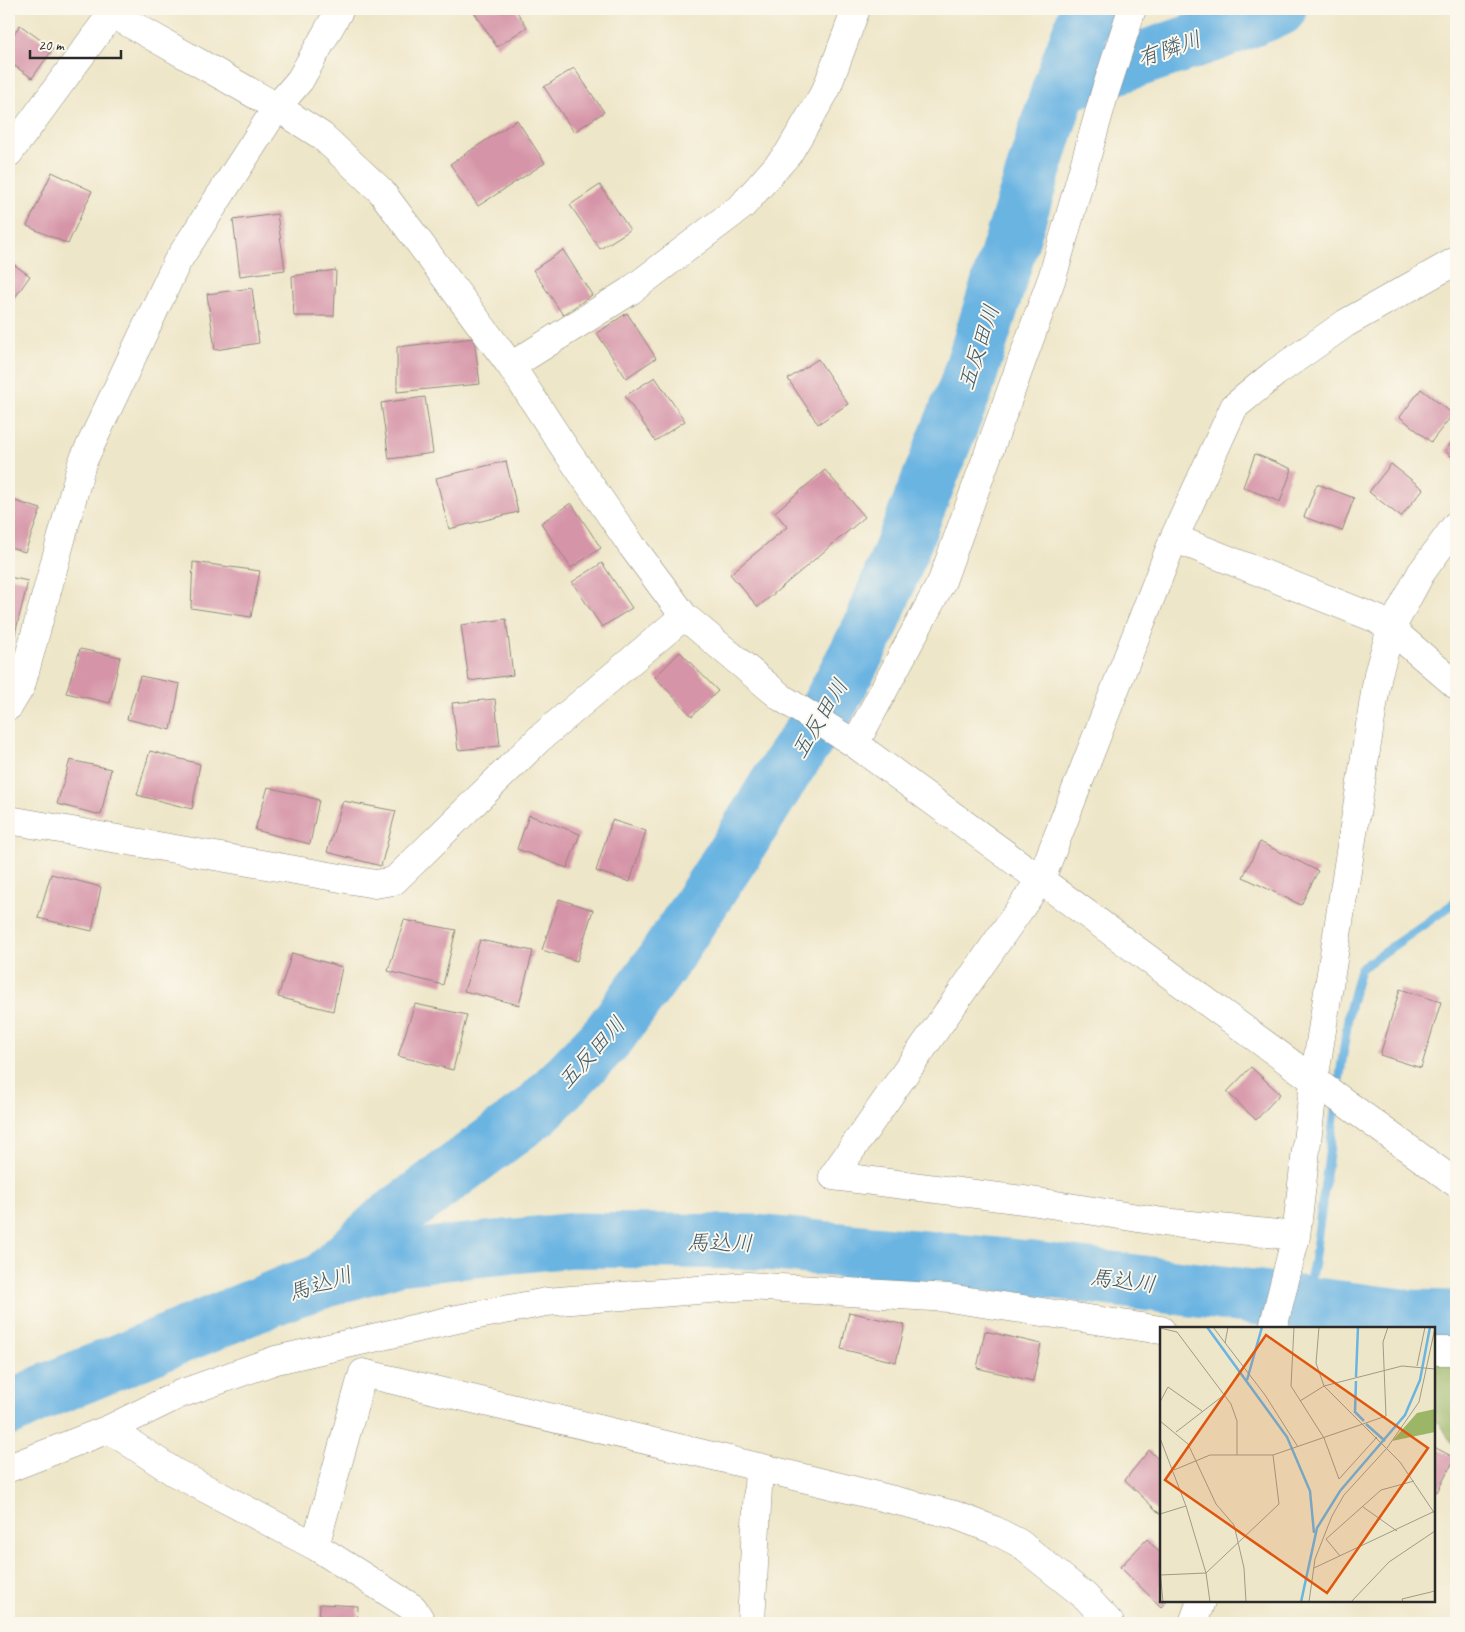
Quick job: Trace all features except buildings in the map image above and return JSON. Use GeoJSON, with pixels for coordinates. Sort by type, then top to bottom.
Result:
{"type":"FeatureCollection","features":[{"type":"Feature","properties":{"kind":"street"},"geometry":{"type":"LineString","coordinates":[[9,706],[21,686],[82,463],[177,262],[277,108],[300,80],[340,9]]}},
{"type":"Feature","properties":{"kind":"street"},"geometry":{"type":"LineString","coordinates":[[511,366],[630,291],[742,206],[788,154],[826,90],[856,9]]}},
{"type":"Feature","properties":{"kind":"street"},"geometry":{"type":"LineString","coordinates":[[855,744],[942,581],[1053,275],[1132,9]]}},
{"type":"Feature","properties":{"kind":"street"},"geometry":{"type":"LineString","coordinates":[[9,153],[113,11],[322,136],[381,191],[511,366],[582,474],[684,616],[782,698],[855,744],[1320,1085],[1456,1182]]}},
{"type":"Feature","properties":{"kind":"street"},"geometry":{"type":"LineString","coordinates":[[1296,1236],[1163,1222],[1030,1201],[833,1176],[1041,880],[1174,538],[1234,406],[1275,373],[1346,323],[1456,261]]}},
{"type":"Feature","properties":{"kind":"street"},"geometry":{"type":"LineString","coordinates":[[1273,1327],[1296,1236],[1320,1085],[1378,674],[1391,629],[1421,573],[1456,525]]}},
{"type":"Feature","properties":{"kind":"street"},"geometry":{"type":"LineString","coordinates":[[1174,538],[1377,619],[1456,685]]}},
{"type":"Feature","properties":{"kind":"street"},"geometry":{"type":"LineString","coordinates":[[9,820],[375,884],[394,881],[539,738],[684,616]]}},
{"type":"Feature","properties":{"kind":"street"},"geometry":{"type":"LineString","coordinates":[[9,1468],[109,1430],[180,1394],[276,1360],[457,1319],[546,1302],[748,1286],[949,1298],[1160,1330]]}},
{"type":"Feature","properties":{"kind":"street"},"geometry":{"type":"LineString","coordinates":[[1435,1351],[1456,1351]]}},
{"type":"Feature","properties":{"kind":"street"},"geometry":{"type":"LineString","coordinates":[[315,1546],[363,1373],[955,1515],[994,1530],[1019,1544],[1086,1597],[1110,1623]]}},
{"type":"Feature","properties":{"kind":"street"},"geometry":{"type":"LineString","coordinates":[[109,1430],[174,1472],[315,1546],[413,1608],[422,1623]]}},
{"type":"Feature","properties":{"kind":"street"},"geometry":{"type":"LineString","coordinates":[[751,1623],[759,1467]]}},
{"type":"Feature","properties":{"kind":"street"},"geometry":{"type":"LineString","coordinates":[[1193,1623],[1201,1602]]}},
{"type":"Feature","properties":{"kind":"green space"},"geometry":{"type":"Polygon","coordinates":[[[1435,1359],[1456,1360],[1456,1451],[1440,1423],[1435,1421],[1435,1359]]]}},
{"type":"Feature","properties":{"kind":"waterway","name":"五反田川"},"geometry":{"type":"LineString","coordinates":[[321,1282],[386,1222],[537,1110],[609,1035],[661,964],[788,766],[826,711],[870,628],[966,387],[1060,86],[1088,9]]}},
{"type":"Feature","properties":{"kind":"waterway","name":"有隣川"},"geometry":{"type":"LineString","coordinates":[[1060,86],[1209,36],[1279,9]]}},
{"type":"Feature","properties":{"kind":"waterway"},"geometry":{"type":"LineString","coordinates":[[1305,1302],[1314,1262],[1349,1011],[1360,969],[1456,902]]}},
{"type":"Feature","properties":{"kind":"waterway","name":"馬込川"},"geometry":{"type":"LineString","coordinates":[[9,1409],[44,1392],[291,1291],[398,1258],[574,1240],[755,1242],[1018,1267],[1410,1317],[1456,1318]]}}]}
